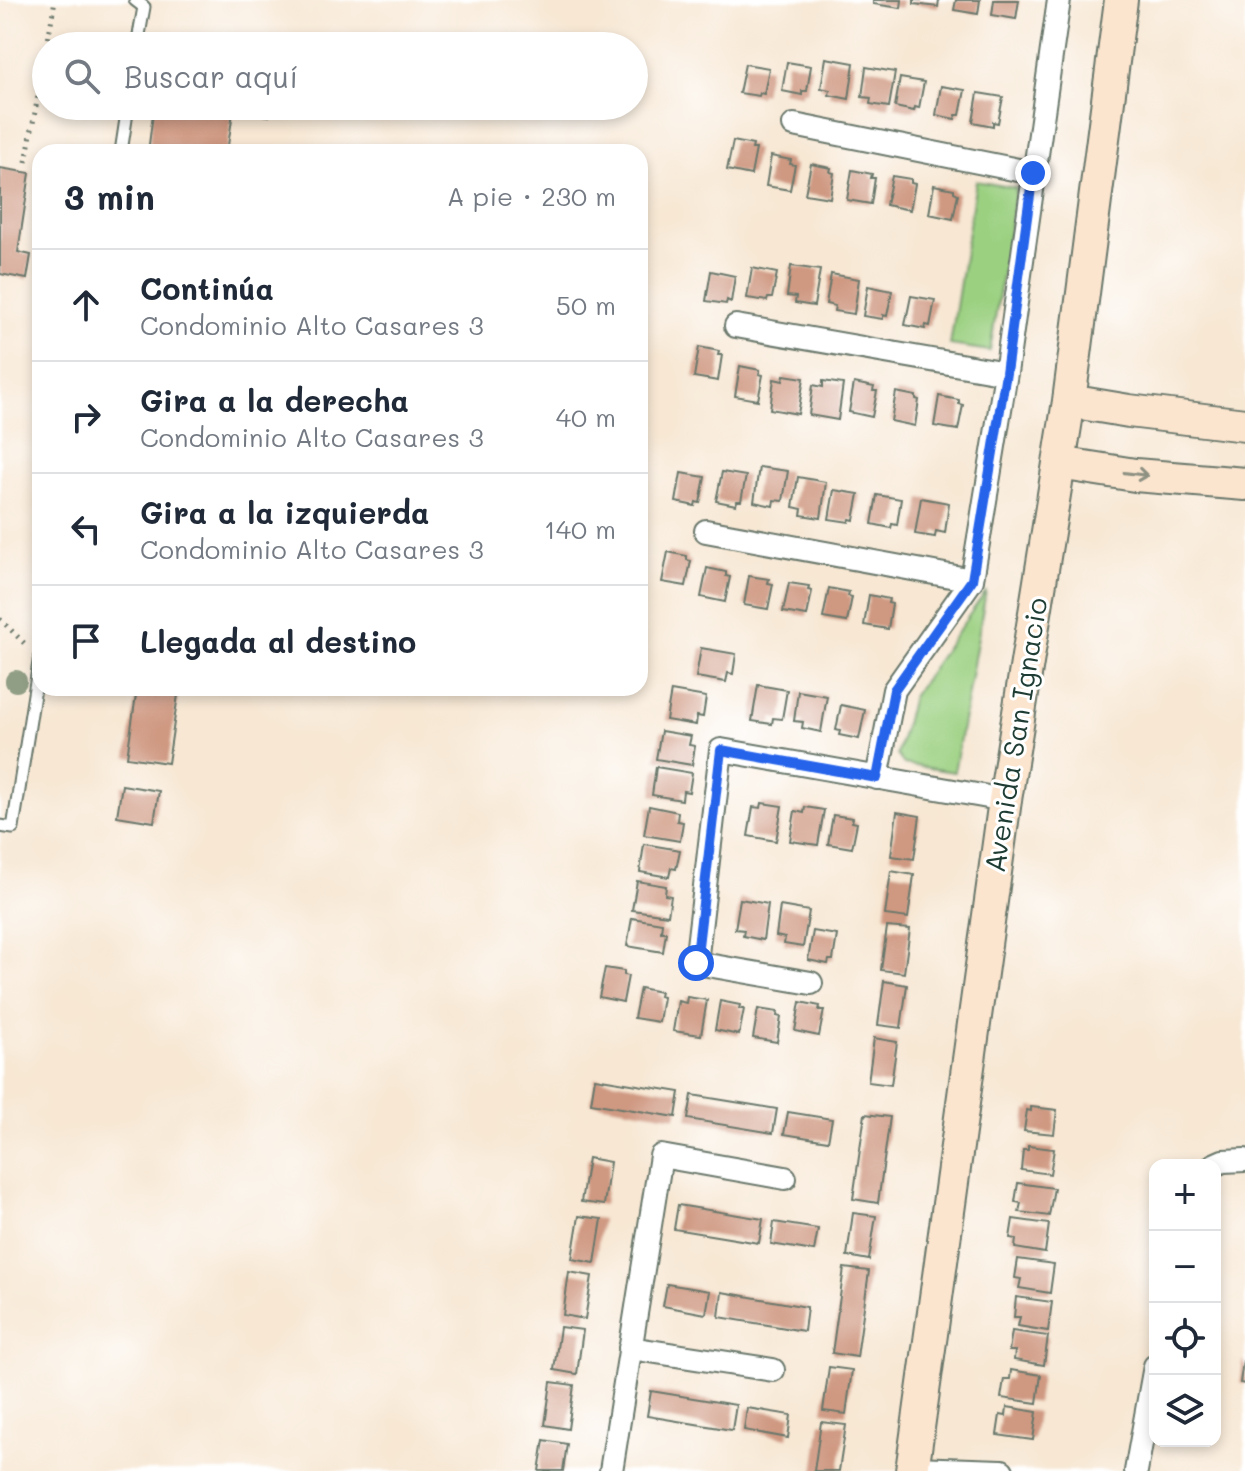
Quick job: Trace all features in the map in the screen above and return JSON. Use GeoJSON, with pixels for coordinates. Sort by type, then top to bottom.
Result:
{"type":"FeatureCollection","features":[{"type":"Feature","properties":{"kind":"main road","name":"Avenida San Ignacio"},"geometry":{"type":"LineString","coordinates":[[913,1470],[1005,800],[1069,401],[1121,0]]}},
{"type":"Feature","properties":{"kind":"main road"},"geometry":{"type":"LineString","coordinates":[[1069,401],[1245,425]]}},
{"type":"Feature","properties":{"kind":"main road"},"geometry":{"type":"LineString","coordinates":[[1059,463],[1135,475],[1245,484]]}},
{"type":"Feature","properties":{"kind":"street"},"geometry":{"type":"LineString","coordinates":[[877,778],[894,690],[972,580],[1006,373],[1059,0]]}},
{"type":"Feature","properties":{"kind":"street"},"geometry":{"type":"LineString","coordinates":[[794,125],[1033,173]]}},
{"type":"Feature","properties":{"kind":"street"},"geometry":{"type":"LineString","coordinates":[[736,326],[1006,373]]}},
{"type":"Feature","properties":{"kind":"street"},"geometry":{"type":"LineString","coordinates":[[706,531],[972,580]]}},
{"type":"Feature","properties":{"kind":"street"},"geometry":{"type":"LineString","coordinates":[[811,983],[696,963],[721,750],[1005,800]]}},
{"type":"Feature","properties":{"kind":"street"},"geometry":{"type":"LineString","coordinates":[[611,1471],[661,1156],[785,1178]]}},
{"type":"Feature","properties":{"kind":"street"},"geometry":{"type":"LineString","coordinates":[[1221,1162],[1245,1160]]}},
{"type":"Feature","properties":{"kind":"street"},"geometry":{"type":"LineString","coordinates":[[630,1348],[773,1370]]}},
{"type":"Feature","properties":{"kind":"street"},"geometry":{"type":"LineString","coordinates":[[1136,1471],[1153,1375]]}},
{"type":"Feature","properties":{"kind":"street"},"geometry":{"type":"LineString","coordinates":[[913,1470],[1002,1471]]}},
{"type":"Feature","properties":{"kind":"lane"},"geometry":{"type":"LineString","coordinates":[[135,0],[144,7],[140,32]]}},
{"type":"Feature","properties":{"kind":"lane"},"geometry":{"type":"LineString","coordinates":[[122,144],[126,120]]}},
{"type":"Feature","properties":{"kind":"lane"},"geometry":{"type":"LineString","coordinates":[[0,826],[13,828],[34,696]]}},
{"type":"Feature","properties":{"kind":"path"},"geometry":{"type":"LineString","coordinates":[[49,32],[55,0]]}},
{"type":"Feature","properties":{"kind":"path"},"geometry":{"type":"LineString","coordinates":[[26,162],[33,120]]}},
{"type":"Feature","properties":{"kind":"path"},"geometry":{"type":"LineString","coordinates":[[0,619],[32,650]]}},
{"type":"Feature","properties":{"kind":"green space"},"geometry":{"type":"Polygon","coordinates":[[[976,181],[1016,188],[990,351],[950,345],[976,181]]]}},
{"type":"Feature","properties":{"kind":"green space"},"geometry":{"type":"Polygon","coordinates":[[[986,591],[954,772],[904,764],[897,755],[912,697],[986,591]]]}},
{"type":"Feature","properties":{"kind":"building"},"geometry":{"type":"Polygon","coordinates":[[[873,0],[902,0],[901,8],[873,4],[873,0]]]}},
{"type":"Feature","properties":{"kind":"building"},"geometry":{"type":"Polygon","coordinates":[[[914,0],[939,0],[938,7],[914,4],[914,0]]]}},
{"type":"Feature","properties":{"kind":"building"},"geometry":{"type":"Polygon","coordinates":[[[956,0],[980,0],[978,14],[954,10],[956,0]]]}},
{"type":"Feature","properties":{"kind":"building"},"geometry":{"type":"Polygon","coordinates":[[[994,0],[1019,0],[1016,19],[992,15],[994,0]]]}},
{"type":"Feature","properties":{"kind":"building"},"geometry":{"type":"Polygon","coordinates":[[[826,58],[854,63],[849,99],[829,95],[830,90],[821,88],[826,58]]]}},
{"type":"Feature","properties":{"kind":"building"},"geometry":{"type":"Polygon","coordinates":[[[787,62],[811,66],[807,91],[802,91],[802,95],[782,91],[787,62]]]}},
{"type":"Feature","properties":{"kind":"building"},"geometry":{"type":"Polygon","coordinates":[[[745,64],[769,68],[764,94],[739,93],[745,64]]]}},
{"type":"Feature","properties":{"kind":"building"},"geometry":{"type":"Polygon","coordinates":[[[866,67],[895,72],[889,107],[870,104],[871,98],[862,97],[866,67]]]}},
{"type":"Feature","properties":{"kind":"building"},"geometry":{"type":"Polygon","coordinates":[[[900,78],[924,82],[919,108],[915,107],[914,111],[895,107],[900,78]]]}},
{"type":"Feature","properties":{"kind":"building"},"geometry":{"type":"Polygon","coordinates":[[[941,86],[965,90],[960,115],[956,115],[955,119],[936,115],[941,86]]]}},
{"type":"Feature","properties":{"kind":"building"},"geometry":{"type":"Polygon","coordinates":[[[978,93],[1003,97],[998,123],[993,122],[993,126],[973,122],[978,93]]]}},
{"type":"Feature","properties":{"kind":"building"},"geometry":{"type":"Polygon","coordinates":[[[152,120],[232,120],[228,144],[149,144],[152,120]]]}},
{"type":"Feature","properties":{"kind":"building"},"geometry":{"type":"Polygon","coordinates":[[[733,141],[753,145],[752,149],[756,149],[751,175],[727,170],[733,141]]]}},
{"type":"Feature","properties":{"kind":"building"},"geometry":{"type":"Polygon","coordinates":[[[771,156],[791,160],[790,164],[795,165],[790,190],[766,186],[771,156]]]}},
{"type":"Feature","properties":{"kind":"building"},"geometry":{"type":"Polygon","coordinates":[[[811,164],[831,168],[830,172],[834,173],[830,198],[805,194],[811,164]]]}},
{"type":"Feature","properties":{"kind":"building"},"geometry":{"type":"Polygon","coordinates":[[[0,168],[30,173],[18,252],[31,255],[27,279],[0,274],[0,168]]]}},
{"type":"Feature","properties":{"kind":"building"},"geometry":{"type":"Polygon","coordinates":[[[852,170],[872,174],[871,178],[875,178],[871,204],[847,200],[852,170]]]}},
{"type":"Feature","properties":{"kind":"building"},"geometry":{"type":"Polygon","coordinates":[[[892,176],[911,179],[911,183],[915,184],[910,210],[886,205],[892,176]]]}},
{"type":"Feature","properties":{"kind":"building"},"geometry":{"type":"Polygon","coordinates":[[[934,185],[954,189],[958,194],[953,219],[929,214],[934,185]]]}},
{"type":"Feature","properties":{"kind":"building"},"geometry":{"type":"Polygon","coordinates":[[[791,266],[820,270],[814,306],[795,303],[796,297],[787,296],[791,266]]]}},
{"type":"Feature","properties":{"kind":"building"},"geometry":{"type":"Polygon","coordinates":[[[752,268],[777,273],[772,298],[767,301],[747,298],[752,268]]]}},
{"type":"Feature","properties":{"kind":"building"},"geometry":{"type":"Polygon","coordinates":[[[711,271],[735,276],[731,302],[706,301],[711,271]]]}},
{"type":"Feature","properties":{"kind":"building"},"geometry":{"type":"Polygon","coordinates":[[[831,274],[859,279],[854,314],[834,311],[835,306],[826,304],[831,274]]]}},
{"type":"Feature","properties":{"kind":"building"},"geometry":{"type":"Polygon","coordinates":[[[868,286],[892,291],[887,316],[883,315],[883,319],[863,316],[868,286]]]}},
{"type":"Feature","properties":{"kind":"building"},"geometry":{"type":"Polygon","coordinates":[[[911,296],[935,300],[930,326],[926,325],[925,329],[905,325],[911,296]]]}},
{"type":"Feature","properties":{"kind":"building"},"geometry":{"type":"Polygon","coordinates":[[[699,347],[719,351],[718,355],[722,355],[718,381],[694,377],[699,347]]]}},
{"type":"Feature","properties":{"kind":"building"},"geometry":{"type":"Polygon","coordinates":[[[740,366],[760,370],[759,374],[763,375],[758,400],[735,396],[740,366]]]}},
{"type":"Feature","properties":{"kind":"building"},"geometry":{"type":"Polygon","coordinates":[[[784,375],[804,378],[798,414],[770,409],[774,379],[783,381],[784,375]]]}},
{"type":"Feature","properties":{"kind":"building"},"geometry":{"type":"Polygon","coordinates":[[[823,381],[843,384],[838,420],[809,415],[813,385],[823,387],[823,381]]]}},
{"type":"Feature","properties":{"kind":"building"},"geometry":{"type":"Polygon","coordinates":[[[854,383],[874,387],[873,391],[877,391],[872,417],[849,412],[854,383]]]}},
{"type":"Feature","properties":{"kind":"building"},"geometry":{"type":"Polygon","coordinates":[[[896,392],[916,396],[919,400],[915,426],[891,421],[896,392]]]}},
{"type":"Feature","properties":{"kind":"building"},"geometry":{"type":"Polygon","coordinates":[[[939,396],[959,400],[959,404],[963,405],[958,430],[934,426],[939,396]]]}},
{"type":"Feature","properties":{"kind":"building"},"geometry":{"type":"Polygon","coordinates":[[[759,467],[788,471],[783,501],[774,500],[773,506],[754,502],[759,467]]]}},
{"type":"Feature","properties":{"kind":"building"},"geometry":{"type":"Polygon","coordinates":[[[722,472],[746,476],[741,501],[737,501],[736,505],[716,501],[722,472]]]}},
{"type":"Feature","properties":{"kind":"building"},"geometry":{"type":"Polygon","coordinates":[[[681,473],[705,477],[700,503],[696,502],[695,506],[676,502],[681,473]]]}},
{"type":"Feature","properties":{"kind":"building"},"geometry":{"type":"Polygon","coordinates":[[[798,477],[826,482],[821,518],[801,515],[802,509],[793,507],[798,477]]]}},
{"type":"Feature","properties":{"kind":"building"},"geometry":{"type":"Polygon","coordinates":[[[834,490],[859,494],[854,520],[829,519],[834,490]]]}},
{"type":"Feature","properties":{"kind":"building"},"geometry":{"type":"Polygon","coordinates":[[[877,495],[901,499],[897,525],[892,524],[891,528],[872,524],[877,495]]]}},
{"type":"Feature","properties":{"kind":"building"},"geometry":{"type":"Polygon","coordinates":[[[921,498],[949,503],[945,533],[936,531],[935,537],[915,534],[921,498]]]}},
{"type":"Feature","properties":{"kind":"building"},"geometry":{"type":"Polygon","coordinates":[[[668,552],[687,556],[687,560],[691,561],[686,586],[662,582],[668,552]]]}},
{"type":"Feature","properties":{"kind":"building"},"geometry":{"type":"Polygon","coordinates":[[[707,568],[726,572],[726,576],[730,577],[725,602],[701,597],[707,568]]]}},
{"type":"Feature","properties":{"kind":"building"},"geometry":{"type":"Polygon","coordinates":[[[749,576],[769,579],[768,583],[773,584],[768,609],[744,605],[749,576]]]}},
{"type":"Feature","properties":{"kind":"building"},"geometry":{"type":"Polygon","coordinates":[[[789,583],[809,586],[808,590],[812,591],[807,616],[783,612],[789,583]]]}},
{"type":"Feature","properties":{"kind":"building"},"geometry":{"type":"Polygon","coordinates":[[[829,588],[849,592],[848,596],[852,597],[847,622],[823,618],[829,588]]]}},
{"type":"Feature","properties":{"kind":"building"},"geometry":{"type":"Polygon","coordinates":[[[869,595],[889,599],[888,603],[892,604],[888,629],[864,625],[869,595]]]}},
{"type":"Feature","properties":{"kind":"building"},"geometry":{"type":"Polygon","coordinates":[[[701,648],[736,654],[733,674],[728,673],[726,682],[696,677],[701,648]]]}},
{"type":"Feature","properties":{"kind":"building"},"geometry":{"type":"Polygon","coordinates":[[[758,685],[787,690],[782,719],[773,718],[772,724],[752,721],[758,685]]]}},
{"type":"Feature","properties":{"kind":"building"},"geometry":{"type":"Polygon","coordinates":[[[671,691],[706,697],[703,717],[697,716],[696,725],[666,720],[671,691]]]}},
{"type":"Feature","properties":{"kind":"building"},"geometry":{"type":"Polygon","coordinates":[[[798,691],[827,696],[821,732],[802,728],[803,722],[794,721],[798,691]]]}},
{"type":"Feature","properties":{"kind":"building"},"geometry":{"type":"Polygon","coordinates":[[[136,696],[178,696],[168,763],[127,757],[136,696]]]}},
{"type":"Feature","properties":{"kind":"building"},"geometry":{"type":"Polygon","coordinates":[[[841,705],[865,710],[859,739],[839,735],[840,731],[836,730],[841,705]]]}},
{"type":"Feature","properties":{"kind":"building"},"geometry":{"type":"Polygon","coordinates":[[[661,731],[691,736],[689,745],[695,746],[692,765],[656,759],[661,731]]]}},
{"type":"Feature","properties":{"kind":"building"},"geometry":{"type":"Polygon","coordinates":[[[656,767],[692,773],[689,792],[683,791],[682,800],[652,795],[656,767]]]}},
{"type":"Feature","properties":{"kind":"building"},"geometry":{"type":"Polygon","coordinates":[[[122,785],[159,791],[154,822],[117,816],[122,785]]]}},
{"type":"Feature","properties":{"kind":"building"},"geometry":{"type":"Polygon","coordinates":[[[762,803],[782,806],[776,841],[748,836],[753,807],[761,808],[762,803]]]}},
{"type":"Feature","properties":{"kind":"building"},"geometry":{"type":"Polygon","coordinates":[[[649,806],[678,812],[677,821],[683,822],[680,841],[644,835],[649,806]]]}},
{"type":"Feature","properties":{"kind":"building"},"geometry":{"type":"Polygon","coordinates":[[[805,807],[824,810],[818,845],[790,841],[795,811],[804,813],[805,807]]]}},
{"type":"Feature","properties":{"kind":"building"},"geometry":{"type":"Polygon","coordinates":[[[897,812],[920,816],[914,859],[891,856],[897,812]]]}},
{"type":"Feature","properties":{"kind":"building"},"geometry":{"type":"Polygon","coordinates":[[[833,815],[853,818],[852,822],[857,823],[852,848],[828,844],[833,815]]]}},
{"type":"Feature","properties":{"kind":"building"},"geometry":{"type":"Polygon","coordinates":[[[644,844],[680,850],[676,869],[671,868],[669,877],[640,872],[644,844]]]}},
{"type":"Feature","properties":{"kind":"building"},"geometry":{"type":"Polygon","coordinates":[[[891,871],[914,875],[908,918],[885,915],[891,871]]]}},
{"type":"Feature","properties":{"kind":"building"},"geometry":{"type":"Polygon","coordinates":[[[637,881],[666,886],[665,895],[671,896],[668,915],[632,910],[637,881]]]}},
{"type":"Feature","properties":{"kind":"building"},"geometry":{"type":"Polygon","coordinates":[[[740,899],[768,904],[763,940],[743,936],[744,930],[735,929],[740,899]]]}},
{"type":"Feature","properties":{"kind":"building"},"geometry":{"type":"Polygon","coordinates":[[[780,906],[809,911],[803,947],[784,944],[785,938],[776,936],[780,906]]]}},
{"type":"Feature","properties":{"kind":"building"},"geometry":{"type":"Polygon","coordinates":[[[632,918],[662,923],[661,932],[666,932],[663,952],[627,946],[632,918]]]}},
{"type":"Feature","properties":{"kind":"building"},"geometry":{"type":"Polygon","coordinates":[[[887,927],[910,929],[904,973],[881,970],[887,927]]]}},
{"type":"Feature","properties":{"kind":"building"},"geometry":{"type":"Polygon","coordinates":[[[813,931],[837,935],[833,960],[829,960],[828,964],[808,960],[813,931]]]}},
{"type":"Feature","properties":{"kind":"building"},"geometry":{"type":"Polygon","coordinates":[[[605,968],[624,971],[624,975],[628,976],[623,1002],[599,997],[605,968]]]}},
{"type":"Feature","properties":{"kind":"building"},"geometry":{"type":"Polygon","coordinates":[[[884,981],[907,985],[901,1028],[878,1025],[884,981]]]}},
{"type":"Feature","properties":{"kind":"building"},"geometry":{"type":"Polygon","coordinates":[[[640,988],[660,992],[659,996],[663,997],[659,1022],[634,1018],[640,988]]]}},
{"type":"Feature","properties":{"kind":"building"},"geometry":{"type":"Polygon","coordinates":[[[687,997],[707,1000],[701,1035],[673,1031],[678,1001],[686,1003],[687,997]]]}},
{"type":"Feature","properties":{"kind":"building"},"geometry":{"type":"Polygon","coordinates":[[[720,1001],[740,1005],[739,1009],[744,1009],[739,1035],[715,1030],[720,1001]]]}},
{"type":"Feature","properties":{"kind":"building"},"geometry":{"type":"Polygon","coordinates":[[[800,1002],[820,1006],[819,1010],[824,1010],[819,1036],[795,1031],[800,1002]]]}},
{"type":"Feature","properties":{"kind":"building"},"geometry":{"type":"Polygon","coordinates":[[[758,1009],[778,1012],[777,1016],[781,1017],[777,1042],[753,1038],[758,1009]]]}},
{"type":"Feature","properties":{"kind":"building"},"geometry":{"type":"Polygon","coordinates":[[[874,1038],[897,1042],[891,1085],[868,1082],[874,1038]]]}},
{"type":"Feature","properties":{"kind":"building"},"geometry":{"type":"Polygon","coordinates":[[[595,1078],[680,1092],[676,1117],[591,1103],[595,1078]]]}},
{"type":"Feature","properties":{"kind":"building"},"geometry":{"type":"Polygon","coordinates":[[[692,1095],[777,1109],[773,1133],[688,1119],[692,1095]]]}},
{"type":"Feature","properties":{"kind":"building"},"geometry":{"type":"Polygon","coordinates":[[[1031,1107],[1057,1110],[1054,1134],[1024,1131],[1027,1110],[1031,1111],[1031,1107]]]}},
{"type":"Feature","properties":{"kind":"building"},"geometry":{"type":"Polygon","coordinates":[[[788,1112],[832,1119],[828,1141],[784,1134],[788,1112]]]}},
{"type":"Feature","properties":{"kind":"building"},"geometry":{"type":"Polygon","coordinates":[[[865,1114],[890,1117],[878,1203],[853,1199],[865,1114]]]}},
{"type":"Feature","properties":{"kind":"building"},"geometry":{"type":"Polygon","coordinates":[[[1028,1146],[1054,1149],[1050,1174],[1021,1170],[1023,1150],[1028,1150],[1028,1146]]]}},
{"type":"Feature","properties":{"kind":"building"},"geometry":{"type":"Polygon","coordinates":[[[588,1158],[610,1162],[604,1205],[581,1202],[588,1158]]]}},
{"type":"Feature","properties":{"kind":"building"},"geometry":{"type":"Polygon","coordinates":[[[1018,1183],[1054,1188],[1049,1216],[1019,1212],[1021,1203],[1015,1202],[1018,1183]]]}},
{"type":"Feature","properties":{"kind":"building"},"geometry":{"type":"Polygon","coordinates":[[[678,1205],[763,1219],[759,1243],[674,1229],[678,1205]]]}},
{"type":"Feature","properties":{"kind":"building"},"geometry":{"type":"Polygon","coordinates":[[[853,1213],[876,1216],[869,1260],[847,1256],[853,1213]]]}},
{"type":"Feature","properties":{"kind":"building"},"geometry":{"type":"Polygon","coordinates":[[[579,1216],[602,1219],[595,1263],[572,1259],[579,1216]]]}},
{"type":"Feature","properties":{"kind":"building"},"geometry":{"type":"Polygon","coordinates":[[[1013,1219],[1049,1224],[1045,1253],[1015,1248],[1016,1239],[1010,1238],[1013,1219]]]}},
{"type":"Feature","properties":{"kind":"building"},"geometry":{"type":"Polygon","coordinates":[[[774,1222],[818,1229],[814,1251],[771,1244],[774,1222]]]}},
{"type":"Feature","properties":{"kind":"building"},"geometry":{"type":"Polygon","coordinates":[[[1018,1259],[1054,1264],[1050,1293],[1019,1288],[1021,1279],[1015,1278],[1018,1259]]]}},
{"type":"Feature","properties":{"kind":"building"},"geometry":{"type":"Polygon","coordinates":[[[844,1268],[869,1271],[857,1357],[832,1353],[844,1268]]]}},
{"type":"Feature","properties":{"kind":"building"},"geometry":{"type":"Polygon","coordinates":[[[569,1272],[592,1276],[585,1319],[563,1315],[569,1272]]]}},
{"type":"Feature","properties":{"kind":"building"},"geometry":{"type":"Polygon","coordinates":[[[667,1284],[710,1291],[706,1314],[663,1306],[667,1284]]]}},
{"type":"Feature","properties":{"kind":"building"},"geometry":{"type":"Polygon","coordinates":[[[722,1292],[807,1307],[804,1331],[719,1317],[722,1292]]]}},
{"type":"Feature","properties":{"kind":"building"},"geometry":{"type":"Polygon","coordinates":[[[1016,1297],[1052,1302],[1048,1331],[1018,1326],[1020,1317],[1014,1317],[1016,1297]]]}},
{"type":"Feature","properties":{"kind":"building"},"geometry":{"type":"Polygon","coordinates":[[[560,1327],[583,1330],[577,1374],[554,1370],[560,1327]]]}},
{"type":"Feature","properties":{"kind":"building"},"geometry":{"type":"Polygon","coordinates":[[[1012,1331],[1048,1336],[1044,1365],[1014,1360],[1015,1351],[1009,1351],[1012,1331]]]}},
{"type":"Feature","properties":{"kind":"building"},"geometry":{"type":"Polygon","coordinates":[[[1245,1361],[1245,1384],[1240,1383],[1245,1361]]]}},
{"type":"Feature","properties":{"kind":"building"},"geometry":{"type":"Polygon","coordinates":[[[829,1367],[852,1370],[846,1414],[823,1411],[829,1367]]]}},
{"type":"Feature","properties":{"kind":"building"},"geometry":{"type":"Polygon","coordinates":[[[1011,1370],[1041,1375],[1037,1403],[1001,1398],[1004,1379],[1010,1379],[1011,1370]]]}},
{"type":"Feature","properties":{"kind":"building"},"geometry":{"type":"Polygon","coordinates":[[[551,1382],[574,1385],[568,1429],[545,1425],[551,1382]]]}},
{"type":"Feature","properties":{"kind":"building"},"geometry":{"type":"Polygon","coordinates":[[[651,1391],[736,1405],[732,1430],[647,1416],[651,1391]]]}},
{"type":"Feature","properties":{"kind":"building"},"geometry":{"type":"Polygon","coordinates":[[[1007,1407],[1037,1412],[1033,1440],[997,1435],[1000,1415],[1006,1416],[1007,1407]]]}},
{"type":"Feature","properties":{"kind":"building"},"geometry":{"type":"Polygon","coordinates":[[[747,1408],[791,1415],[788,1438],[744,1430],[747,1408]]]}},
{"type":"Feature","properties":{"kind":"building"},"geometry":{"type":"Polygon","coordinates":[[[821,1422],[846,1425],[839,1471],[814,1471],[821,1422]]]}},
{"type":"Feature","properties":{"kind":"building"},"geometry":{"type":"Polygon","coordinates":[[[544,1440],[567,1444],[563,1471],[539,1471],[544,1440]]]}},
{"type":"Feature","properties":{"kind":"route"},"geometry":{"type":"LineString","coordinates":[[696,963],[721,750],[877,778],[894,690],[972,580],[1006,373],[1033,173]]}}]}
